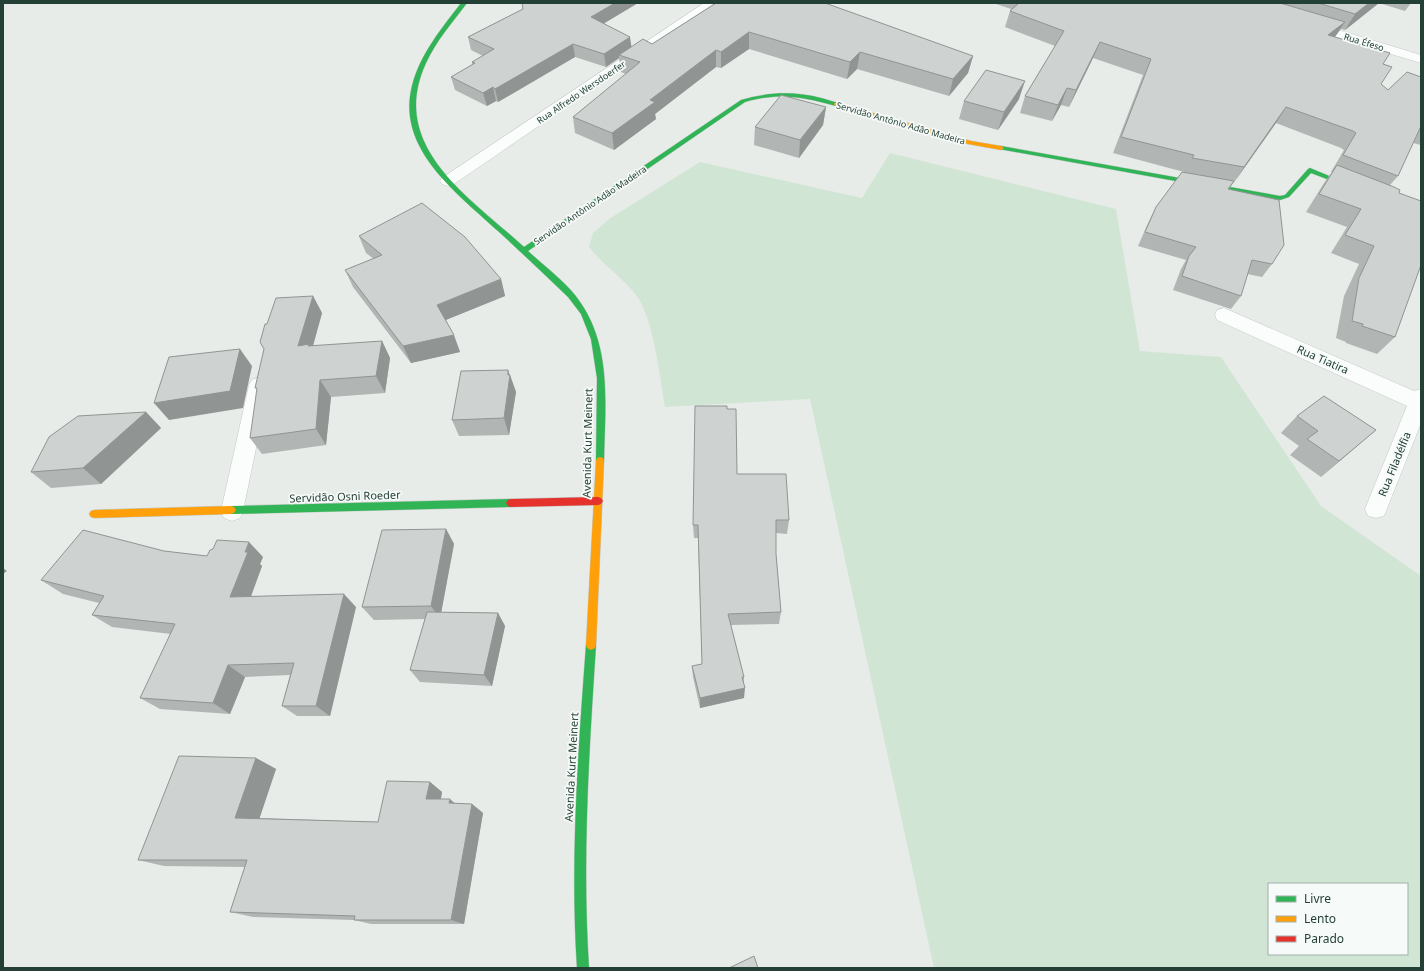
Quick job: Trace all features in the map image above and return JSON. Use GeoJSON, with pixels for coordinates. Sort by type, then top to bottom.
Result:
{"type":"FeatureCollection","features":[{"type":"Feature","properties":{"kind":"street","name":"Avenida Kurt Meinert"},"geometry":{"type":"LineString","coordinates":[[464,3],[446,26],[424,61],[413,96],[413,115],[417,131],[425,148],[448,181],[570,296],[584,313],[595,338],[601,378],[601,443],[592,635],[580,802],[579,917],[583,968]]}},
{"type":"Feature","properties":{"kind":"street","name":"Rua Alfredo Wersdoerfer"},"geometry":{"type":"LineString","coordinates":[[448,181],[713,3]]}},
{"type":"Feature","properties":{"kind":"street","name":"Rua Éfeso"},"geometry":{"type":"LineString","coordinates":[[1299,22],[1421,59]]}},
{"type":"Feature","properties":{"kind":"street","name":"Servidão Antônio Adão Madeira"},"geometry":{"type":"LineString","coordinates":[[523,251],[742,101],[759,95],[780,93],[805,95],[977,144],[1272,197],[1280,198],[1287,196],[1310,170],[1362,191]]}},
{"type":"Feature","properties":{"kind":"street","name":"Rua Tiatira"},"geometry":{"type":"LineString","coordinates":[[1224,315],[1420,401]]}},
{"type":"Feature","properties":{"kind":"street"},"geometry":{"type":"LineString","coordinates":[[232,511],[264,365]]}},
{"type":"Feature","properties":{"kind":"street","name":"Rua Filadélfia"},"geometry":{"type":"LineString","coordinates":[[1376,509],[1420,401]]}},
{"type":"Feature","properties":{"kind":"street","name":"Servidão Osni Roeder"},"geometry":{"type":"LineString","coordinates":[[94,514],[598,501]]}},
{"type":"Feature","properties":{"kind":"green space"},"geometry":{"type":"Polygon","coordinates":[[[890,153],[1116,209],[1140,351],[1221,357],[1321,506],[1421,576],[1421,968],[934,968],[810,399],[665,407],[655,348],[647,317],[642,305],[631,289],[600,260],[589,247],[593,233],[609,219],[700,162],[862,198],[890,153]]]}},
{"type":"Feature","properties":{"kind":"building"},"geometry":{"type":"Polygon","coordinates":[[[522,3],[615,3],[591,17],[630,37],[604,54],[573,44],[495,89],[493,87],[483,93],[451,77],[475,63],[472,62],[494,49],[468,37],[523,9],[522,3]]]}},
{"type":"Feature","properties":{"kind":"building"},"geometry":{"type":"Polygon","coordinates":[[[716,3],[825,3],[973,56],[953,79],[860,52],[850,62],[749,32],[721,52],[716,50],[650,100],[655,102],[612,133],[573,117],[640,62],[619,55],[643,39],[652,44],[716,3]]]}},
{"type":"Feature","properties":{"kind":"building"},"geometry":{"type":"Polygon","coordinates":[[[1019,3],[1280,3],[1345,22],[1328,35],[1390,53],[1383,64],[1392,67],[1381,84],[1388,90],[1407,72],[1421,77],[1421,126],[1398,176],[1343,155],[1356,133],[1353,131],[1286,107],[1244,167],[1192,158],[1194,155],[1121,137],[1151,59],[1100,42],[1076,90],[1067,88],[1058,105],[1025,96],[1064,31],[1010,11],[1019,3]]]}},
{"type":"Feature","properties":{"kind":"building"},"geometry":{"type":"Polygon","coordinates":[[[1318,3],[1369,3],[1355,14],[1318,3]]]}},
{"type":"Feature","properties":{"kind":"building"},"geometry":{"type":"Polygon","coordinates":[[[986,70],[1025,81],[1004,112],[964,101],[986,70]]]}},
{"type":"Feature","properties":{"kind":"building"},"geometry":{"type":"Polygon","coordinates":[[[781,95],[826,107],[800,140],[755,127],[781,95]]]}},
{"type":"Feature","properties":{"kind":"building"},"geometry":{"type":"Polygon","coordinates":[[[1337,165],[1394,187],[1400,190],[1399,193],[1421,201],[1421,265],[1395,337],[1352,321],[1359,278],[1374,246],[1345,235],[1361,209],[1319,194],[1337,165]]]}},
{"type":"Feature","properties":{"kind":"building"},"geometry":{"type":"Polygon","coordinates":[[[1182,172],[1234,181],[1228,189],[1279,200],[1284,245],[1272,264],[1252,260],[1241,296],[1182,276],[1189,256],[1196,247],[1145,232],[1156,207],[1182,172]]]}},
{"type":"Feature","properties":{"kind":"building"},"geometry":{"type":"Polygon","coordinates":[[[422,203],[465,237],[501,279],[437,305],[454,335],[403,346],[345,270],[382,255],[359,236],[422,203]]]}},
{"type":"Feature","properties":{"kind":"building"},"geometry":{"type":"Polygon","coordinates":[[[313,296],[298,346],[309,344],[308,346],[382,341],[376,376],[320,380],[316,429],[250,438],[257,388],[255,388],[264,349],[260,342],[265,324],[267,324],[276,298],[313,296]]]}},
{"type":"Feature","properties":{"kind":"building"},"geometry":{"type":"Polygon","coordinates":[[[240,349],[230,391],[154,403],[169,357],[240,349]]]}},
{"type":"Feature","properties":{"kind":"building"},"geometry":{"type":"Polygon","coordinates":[[[508,370],[508,375],[510,375],[504,418],[452,420],[461,371],[508,370]]]}},
{"type":"Feature","properties":{"kind":"building"},"geometry":{"type":"Polygon","coordinates":[[[1324,396],[1376,430],[1339,461],[1307,439],[1318,431],[1297,416],[1324,396]]]}},
{"type":"Feature","properties":{"kind":"building"},"geometry":{"type":"Polygon","coordinates":[[[695,406],[727,406],[727,409],[736,409],[737,474],[786,474],[789,520],[776,520],[776,554],[781,612],[728,614],[744,677],[742,677],[745,688],[700,698],[692,666],[702,664],[698,525],[693,525],[695,406]]]}},
{"type":"Feature","properties":{"kind":"building"},"geometry":{"type":"Polygon","coordinates":[[[146,412],[83,468],[31,472],[49,437],[78,416],[146,412]]]}},
{"type":"Feature","properties":{"kind":"building"},"geometry":{"type":"Polygon","coordinates":[[[446,529],[431,606],[362,607],[382,530],[446,529]]]}},
{"type":"Feature","properties":{"kind":"building"},"geometry":{"type":"Polygon","coordinates":[[[83,530],[164,551],[207,556],[210,550],[213,549],[217,540],[249,542],[245,552],[248,552],[230,597],[344,594],[316,706],[282,706],[294,663],[228,665],[213,703],[140,698],[175,624],[92,615],[104,596],[41,580],[83,530]]]}},
{"type":"Feature","properties":{"kind":"building"},"geometry":{"type":"Polygon","coordinates":[[[427,612],[498,613],[484,675],[410,670],[427,612]]]}},
{"type":"Feature","properties":{"kind":"building"},"geometry":{"type":"Polygon","coordinates":[[[179,756],[256,758],[235,818],[378,822],[387,781],[430,782],[426,799],[450,799],[449,803],[472,804],[451,920],[354,920],[355,916],[230,912],[247,860],[138,860],[179,756]]]}},
{"type":"Feature","properties":{"kind":"building"},"geometry":{"type":"Polygon","coordinates":[[[754,956],[758,968],[729,968],[754,956]]]}},
{"type":"Feature","properties":{"kind":"traffic: fast"},"geometry":{"type":"LineString","coordinates":[[464,3],[435,42],[418,74],[413,103],[414,126],[422,146],[441,173],[463,196],[571,295],[584,313],[595,339],[601,378],[600,461]]}},
{"type":"Feature","properties":{"kind":"traffic: fast"},"geometry":{"type":"LineString","coordinates":[[523,251],[743,101],[768,95],[790,94],[801,95],[836,104]]}},
{"type":"Feature","properties":{"kind":"traffic: fast"},"geometry":{"type":"LineString","coordinates":[[1001,148],[1280,198],[1287,196],[1310,170],[1355,188]]}},
{"type":"Feature","properties":{"kind":"traffic: fast"},"geometry":{"type":"LineString","coordinates":[[231,510],[511,503]]}},
{"type":"Feature","properties":{"kind":"traffic: fast"},"geometry":{"type":"LineString","coordinates":[[583,968],[579,887],[581,806],[591,645]]}},
{"type":"Feature","properties":{"kind":"traffic: slow"},"geometry":{"type":"LineString","coordinates":[[836,104],[970,143],[1001,148]]}},
{"type":"Feature","properties":{"kind":"traffic: slow"},"geometry":{"type":"LineString","coordinates":[[591,645],[600,461]]}},
{"type":"Feature","properties":{"kind":"traffic: slow"},"geometry":{"type":"LineString","coordinates":[[94,514],[231,510]]}},
{"type":"Feature","properties":{"kind":"traffic: jam"},"geometry":{"type":"LineString","coordinates":[[511,503],[598,501]]}}]}
